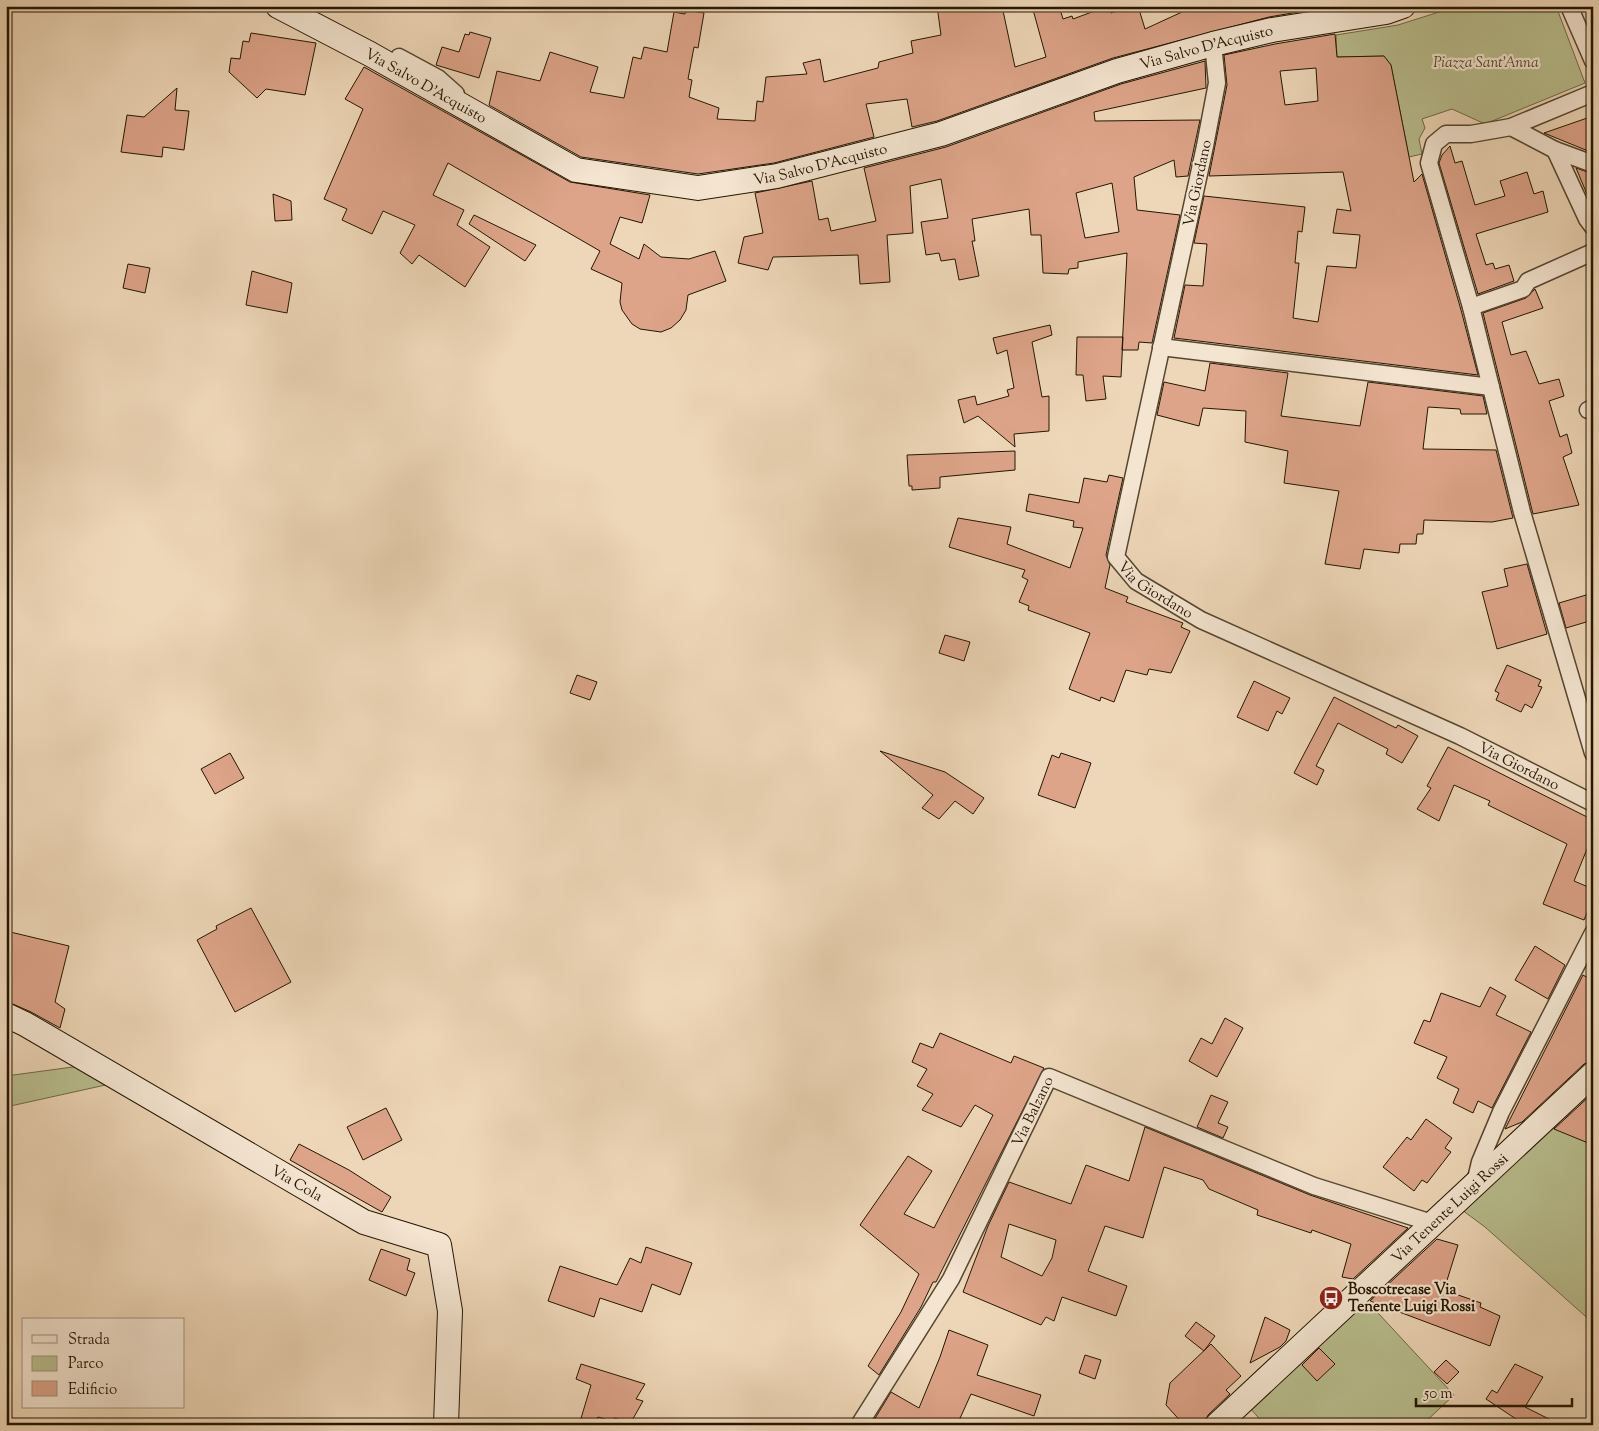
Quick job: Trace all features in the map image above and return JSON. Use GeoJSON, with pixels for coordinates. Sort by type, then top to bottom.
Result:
{"type":"FeatureCollection","features":[{"type":"Feature","properties":{"kind":"street","name":"Via Salvo D'Acquisto"},"geometry":{"type":"LineString","coordinates":[[278,6],[370,54],[576,170],[698,188],[777,176],[941,134],[1117,71],[1213,44],[1272,30],[1391,8]]}},
{"type":"Feature","properties":{"kind":"street"},"geometry":{"type":"LineString","coordinates":[[299,6],[438,78],[480,116]]}},
{"type":"Feature","properties":{"kind":"street"},"geometry":{"type":"LineString","coordinates":[[1569,6],[1593,62]]}},
{"type":"Feature","properties":{"kind":"street","name":"Via Giordano"},"geometry":{"type":"LineString","coordinates":[[1213,44],[1217,83],[1116,557],[1136,581],[1201,620],[1460,736],[1593,803]]}},
{"type":"Feature","properties":{"kind":"street"},"geometry":{"type":"LineString","coordinates":[[1593,93],[1512,127],[1472,134],[1446,134],[1434,144],[1429,163],[1471,307],[1522,512],[1593,753]]}},
{"type":"Feature","properties":{"kind":"street"},"geometry":{"type":"LineString","coordinates":[[1512,127],[1555,150],[1593,164]]}},
{"type":"Feature","properties":{"kind":"street"},"geometry":{"type":"LineString","coordinates":[[1555,150],[1587,219],[1593,227]]}},
{"type":"Feature","properties":{"kind":"street"},"geometry":{"type":"LineString","coordinates":[[1471,307],[1523,289],[1528,281],[1593,252]]}},
{"type":"Feature","properties":{"kind":"street"},"geometry":{"type":"LineString","coordinates":[[1161,347],[1491,387]]}},
{"type":"Feature","properties":{"kind":"street"},"geometry":{"type":"LineString","coordinates":[[1475,1183],[1480,1162],[1501,1112],[1593,933]]}},
{"type":"Feature","properties":{"kind":"street","name":"Via Cola"},"geometry":{"type":"LineString","coordinates":[[6,1015],[25,1024],[364,1222],[439,1245],[450,1311],[446,1425]]}},
{"type":"Feature","properties":{"kind":"street","name":"Via Tenente Luigi Rossi"},"geometry":{"type":"LineString","coordinates":[[1217,1425],[1593,1074]]}},
{"type":"Feature","properties":{"kind":"street","name":"Via Balzano"},"geometry":{"type":"LineString","coordinates":[[859,1425],[950,1279],[1049,1077],[1314,1186],[1432,1223]]}},
{"type":"Feature","properties":{"kind":"green space","name":"Piazza Sant'Anna"},"geometry":{"type":"Polygon","coordinates":[[[1458,6],[1556,6],[1585,83],[1485,124],[1452,109],[1422,119],[1425,128],[1419,139],[1422,154],[1409,157],[1391,65],[1384,56],[1337,57],[1336,35],[1398,25],[1458,6]]]}},
{"type":"Feature","properties":{"kind":"green space"},"geometry":{"type":"Polygon","coordinates":[[[80,1066],[110,1084],[6,1107],[6,1076],[80,1066]]]}},
{"type":"Feature","properties":{"kind":"green space"},"geometry":{"type":"Polygon","coordinates":[[[1551,1127],[1593,1141],[1593,1323],[1485,1227],[1462,1210],[1551,1127]]]}},
{"type":"Feature","properties":{"kind":"green space"},"geometry":{"type":"Polygon","coordinates":[[[1366,1300],[1454,1395],[1422,1425],[1265,1425],[1249,1407],[1366,1300]]]}},
{"type":"Feature","properties":{"kind":"building"},"geometry":{"type":"Polygon","coordinates":[[[937,6],[1002,6],[1015,67],[1046,57],[1032,6],[1059,6],[1063,19],[1072,16],[1073,19],[1108,6],[1111,13],[1129,6],[1138,6],[1145,29],[1195,6],[1333,6],[1269,17],[1113,58],[937,121],[912,127],[907,99],[866,104],[874,137],[774,163],[698,174],[581,157],[489,105],[497,71],[540,81],[550,52],[598,67],[590,92],[624,98],[633,57],[641,59],[644,47],[667,52],[674,12],[685,14],[686,10],[704,13],[698,48],[694,47],[688,79],[692,80],[689,97],[719,108],[717,119],[755,121],[757,101],[763,102],[766,77],[807,74],[803,63],[820,59],[824,82],[878,68],[879,62],[913,53],[911,41],[941,35],[937,6]]]}},
{"type":"Feature","properties":{"kind":"building"},"geometry":{"type":"Polygon","coordinates":[[[470,32],[491,38],[479,78],[436,65],[442,47],[459,52],[465,34],[469,35],[470,32]]]}},
{"type":"Feature","properties":{"kind":"building"},"geometry":{"type":"Polygon","coordinates":[[[251,33],[316,43],[305,95],[266,89],[257,98],[229,72],[231,58],[240,59],[243,41],[249,42],[251,33]]]}},
{"type":"Feature","properties":{"kind":"building"},"geometry":{"type":"Polygon","coordinates":[[[1335,34],[1337,57],[1384,56],[1391,65],[1414,182],[1422,174],[1478,375],[1174,338],[1185,285],[1203,286],[1207,244],[1194,243],[1204,196],[1305,207],[1302,232],[1298,231],[1295,263],[1299,263],[1293,318],[1318,322],[1327,266],[1356,268],[1360,235],[1333,233],[1337,209],[1351,211],[1343,172],[1209,176],[1227,85],[1224,55],[1335,34]],[[1316,68],[1280,71],[1285,105],[1318,101],[1316,68]]]}},
{"type":"Feature","properties":{"kind":"building"},"geometry":{"type":"Polygon","coordinates":[[[1205,61],[1206,88],[1094,112],[1095,121],[1200,120],[1188,176],[1176,177],[1174,160],[1134,177],[1137,210],[1180,215],[1152,343],[1139,342],[1138,350],[1122,350],[1127,253],[1078,262],[1078,268],[1069,269],[1068,274],[1043,273],[1041,235],[1031,235],[1029,209],[972,219],[975,241],[972,241],[979,276],[959,280],[955,259],[941,261],[939,253],[926,255],[921,222],[948,218],[941,179],[910,186],[913,233],[887,235],[890,282],[860,284],[858,255],[773,257],[768,270],[738,263],[744,237],[763,233],[755,193],[812,181],[819,220],[828,218],[831,231],[876,221],[864,168],[946,147],[1121,84],[1205,61]],[[1112,183],[1076,193],[1085,238],[1119,232],[1112,183]]]}},
{"type":"Feature","properties":{"kind":"building"},"geometry":{"type":"Polygon","coordinates":[[[364,67],[570,182],[650,195],[642,223],[620,217],[610,244],[639,259],[644,244],[661,257],[689,259],[715,251],[726,281],[688,295],[686,310],[680,320],[671,328],[661,332],[640,329],[632,324],[622,310],[620,302],[622,283],[591,269],[600,251],[448,163],[433,195],[464,210],[457,225],[490,247],[465,287],[419,255],[412,264],[400,253],[415,225],[383,211],[372,234],[342,220],[347,209],[324,199],[363,109],[345,99],[364,67]]]}},
{"type":"Feature","properties":{"kind":"building"},"geometry":{"type":"Polygon","coordinates":[[[177,88],[175,110],[189,111],[184,150],[163,147],[162,157],[121,152],[127,115],[144,117],[177,88]]]}},
{"type":"Feature","properties":{"kind":"building"},"geometry":{"type":"Polygon","coordinates":[[[1593,116],[1593,153],[1544,133],[1593,116]]]}},
{"type":"Feature","properties":{"kind":"building"},"geometry":{"type":"Polygon","coordinates":[[[1450,146],[1455,163],[1462,161],[1475,205],[1505,196],[1500,181],[1527,172],[1534,194],[1543,191],[1548,212],[1476,234],[1486,265],[1493,263],[1495,269],[1509,265],[1514,281],[1478,294],[1439,163],[1442,155],[1450,146]]]}},
{"type":"Feature","properties":{"kind":"building"},"geometry":{"type":"Polygon","coordinates":[[[1576,168],[1593,174],[1593,198],[1589,199],[1576,168]]]}},
{"type":"Feature","properties":{"kind":"building"},"geometry":{"type":"Polygon","coordinates":[[[273,194],[291,201],[292,220],[275,221],[273,194]]]}},
{"type":"Feature","properties":{"kind":"building"},"geometry":{"type":"Polygon","coordinates":[[[474,215],[536,245],[525,261],[469,224],[474,215]]]}},
{"type":"Feature","properties":{"kind":"building"},"geometry":{"type":"Polygon","coordinates":[[[128,264],[150,268],[145,293],[123,288],[128,264]]]}},
{"type":"Feature","properties":{"kind":"building"},"geometry":{"type":"Polygon","coordinates":[[[252,271],[292,283],[287,313],[246,305],[252,271]]]}},
{"type":"Feature","properties":{"kind":"building"},"geometry":{"type":"Polygon","coordinates":[[[1535,289],[1543,308],[1502,322],[1511,355],[1526,351],[1539,384],[1559,379],[1564,396],[1549,401],[1560,437],[1567,434],[1572,453],[1563,457],[1579,505],[1533,514],[1483,313],[1526,298],[1535,289]]]}},
{"type":"Feature","properties":{"kind":"building"},"geometry":{"type":"Polygon","coordinates":[[[1050,325],[1052,335],[1032,342],[1042,397],[1049,396],[1049,431],[1014,434],[1015,447],[978,416],[964,423],[958,400],[975,396],[977,405],[1009,396],[1007,390],[1014,388],[1007,350],[997,354],[993,338],[1050,325]]]}},
{"type":"Feature","properties":{"kind":"building"},"geometry":{"type":"Polygon","coordinates":[[[1077,337],[1123,337],[1121,377],[1103,376],[1106,399],[1086,401],[1083,375],[1076,375],[1077,337]]]}},
{"type":"Feature","properties":{"kind":"building"},"geometry":{"type":"Polygon","coordinates":[[[1210,363],[1288,373],[1281,416],[1360,426],[1368,382],[1483,396],[1487,414],[1461,414],[1460,409],[1428,407],[1423,449],[1496,450],[1513,518],[1492,522],[1424,520],[1423,534],[1417,534],[1416,544],[1400,544],[1399,553],[1364,549],[1360,569],[1325,564],[1339,491],[1284,483],[1288,451],[1245,442],[1246,411],[1203,408],[1199,426],[1157,415],[1164,382],[1205,391],[1210,363]]]}},
{"type":"Feature","properties":{"kind":"building"},"geometry":{"type":"Polygon","coordinates":[[[1015,451],[1015,470],[940,477],[940,488],[912,490],[912,486],[909,486],[907,455],[1015,451]]]}},
{"type":"Feature","properties":{"kind":"building"},"geometry":{"type":"Polygon","coordinates":[[[1109,475],[1123,478],[1106,555],[1110,565],[1105,588],[1128,597],[1126,602],[1183,623],[1181,627],[1190,631],[1171,673],[1149,669],[1147,675],[1126,670],[1114,702],[1101,697],[1100,701],[1069,689],[1090,633],[1028,610],[1029,606],[1019,602],[1028,580],[1022,577],[1025,570],[949,547],[958,518],[1011,527],[1007,544],[1070,568],[1083,528],[1073,527],[1074,521],[1026,511],[1029,494],[1079,503],[1084,478],[1107,482],[1109,475]]]}},
{"type":"Feature","properties":{"kind":"building"},"geometry":{"type":"Polygon","coordinates":[[[1527,564],[1547,634],[1497,649],[1482,592],[1508,586],[1504,569],[1527,564]]]}},
{"type":"Feature","properties":{"kind":"building"},"geometry":{"type":"Polygon","coordinates":[[[1593,593],[1593,620],[1566,628],[1559,603],[1593,593]]]}},
{"type":"Feature","properties":{"kind":"building"},"geometry":{"type":"Polygon","coordinates":[[[945,635],[970,642],[964,661],[939,653],[945,635]]]}},
{"type":"Feature","properties":{"kind":"building"},"geometry":{"type":"Polygon","coordinates":[[[1507,665],[1541,680],[1538,686],[1542,687],[1532,708],[1525,704],[1521,712],[1496,700],[1499,693],[1495,691],[1507,665]]]}},
{"type":"Feature","properties":{"kind":"building"},"geometry":{"type":"Polygon","coordinates":[[[577,675],[597,682],[590,700],[570,693],[577,675]]]}},
{"type":"Feature","properties":{"kind":"building"},"geometry":{"type":"Polygon","coordinates":[[[1254,681],[1290,698],[1282,714],[1277,711],[1268,731],[1237,717],[1254,681]]]}},
{"type":"Feature","properties":{"kind":"building"},"geometry":{"type":"Polygon","coordinates":[[[1334,697],[1396,728],[1398,725],[1418,736],[1402,763],[1386,754],[1388,749],[1338,723],[1316,766],[1324,770],[1317,785],[1294,773],[1334,697]]]}},
{"type":"Feature","properties":{"kind":"building"},"geometry":{"type":"Polygon","coordinates":[[[1448,747],[1593,820],[1593,851],[1587,849],[1574,881],[1593,889],[1593,899],[1584,920],[1543,904],[1567,844],[1488,805],[1490,801],[1454,785],[1439,821],[1417,809],[1431,788],[1427,786],[1448,747]]]}},
{"type":"Feature","properties":{"kind":"building"},"geometry":{"type":"Polygon","coordinates":[[[880,751],[945,772],[984,798],[973,814],[955,801],[939,819],[922,808],[933,795],[880,751]]]}},
{"type":"Feature","properties":{"kind":"building"},"geometry":{"type":"Polygon","coordinates":[[[230,753],[244,778],[215,794],[201,769],[230,753]]]}},
{"type":"Feature","properties":{"kind":"building"},"geometry":{"type":"Polygon","coordinates":[[[1061,753],[1091,763],[1075,808],[1038,795],[1052,755],[1059,758],[1061,753]]]}},
{"type":"Feature","properties":{"kind":"building"},"geometry":{"type":"Polygon","coordinates":[[[251,908],[291,982],[235,1012],[197,940],[217,929],[216,926],[251,908]]]}},
{"type":"Feature","properties":{"kind":"building"},"geometry":{"type":"Polygon","coordinates":[[[6,931],[69,946],[55,1002],[65,1009],[60,1028],[6,1001],[6,931]]]}},
{"type":"Feature","properties":{"kind":"building"},"geometry":{"type":"Polygon","coordinates":[[[1535,946],[1565,965],[1548,999],[1515,980],[1535,946]]]}},
{"type":"Feature","properties":{"kind":"building"},"geometry":{"type":"Polygon","coordinates":[[[1583,975],[1593,981],[1593,1061],[1584,1064],[1522,1122],[1505,1129],[1583,975]]]}},
{"type":"Feature","properties":{"kind":"building"},"geometry":{"type":"Polygon","coordinates":[[[1490,987],[1506,996],[1496,1015],[1531,1032],[1492,1108],[1478,1101],[1473,1113],[1453,1103],[1459,1089],[1437,1078],[1447,1057],[1414,1043],[1424,1020],[1430,1022],[1441,993],[1480,1007],[1490,987]]]}},
{"type":"Feature","properties":{"kind":"building"},"geometry":{"type":"Polygon","coordinates":[[[1225,1018],[1243,1028],[1217,1077],[1189,1061],[1201,1038],[1212,1044],[1225,1018]]]}},
{"type":"Feature","properties":{"kind":"building"},"geometry":{"type":"Polygon","coordinates":[[[940,1033],[1011,1063],[1014,1056],[1044,1068],[936,1282],[933,1282],[921,1307],[879,1375],[868,1366],[901,1312],[919,1274],[860,1225],[908,1156],[932,1171],[904,1214],[934,1228],[993,1115],[975,1105],[961,1127],[922,1110],[933,1094],[917,1086],[927,1069],[912,1062],[920,1043],[933,1048],[940,1033]]]}},
{"type":"Feature","properties":{"kind":"building"},"geometry":{"type":"Polygon","coordinates":[[[1593,1093],[1593,1145],[1554,1129],[1593,1093]]]}},
{"type":"Feature","properties":{"kind":"building"},"geometry":{"type":"Polygon","coordinates":[[[1211,1095],[1228,1102],[1218,1123],[1228,1127],[1223,1138],[1197,1127],[1211,1095]]]}},
{"type":"Feature","properties":{"kind":"building"},"geometry":{"type":"Polygon","coordinates":[[[386,1108],[402,1140],[363,1160],[347,1127],[386,1108]]]}},
{"type":"Feature","properties":{"kind":"building"},"geometry":{"type":"Polygon","coordinates":[[[1426,1119],[1452,1138],[1445,1148],[1451,1152],[1427,1183],[1422,1180],[1414,1191],[1383,1167],[1407,1137],[1411,1140],[1426,1119]]]}},
{"type":"Feature","properties":{"kind":"building"},"geometry":{"type":"Polygon","coordinates":[[[1145,1127],[1310,1195],[1408,1228],[1353,1279],[1342,1277],[1351,1244],[1312,1230],[1311,1233],[1257,1215],[1258,1210],[1209,1189],[1203,1180],[1164,1167],[1143,1238],[1105,1226],[1088,1271],[1127,1286],[1116,1316],[1062,1297],[1054,1321],[1046,1317],[1041,1325],[963,1292],[988,1226],[1009,1182],[1071,1204],[1086,1165],[1129,1181],[1145,1127]],[[1009,1224],[1001,1257],[1042,1276],[1052,1258],[1056,1240],[1009,1224]]]}},
{"type":"Feature","properties":{"kind":"building"},"geometry":{"type":"Polygon","coordinates":[[[299,1144],[349,1170],[391,1197],[382,1212],[290,1160],[299,1144]]]}},
{"type":"Feature","properties":{"kind":"building"},"geometry":{"type":"Polygon","coordinates":[[[1437,1239],[1458,1245],[1444,1290],[1481,1303],[1480,1307],[1500,1316],[1490,1346],[1370,1301],[1437,1239]]]}},
{"type":"Feature","properties":{"kind":"building"},"geometry":{"type":"Polygon","coordinates":[[[646,1247],[692,1263],[680,1295],[652,1284],[642,1312],[600,1298],[594,1317],[548,1301],[560,1266],[617,1285],[630,1258],[641,1263],[646,1247]]]}},
{"type":"Feature","properties":{"kind":"building"},"geometry":{"type":"Polygon","coordinates":[[[381,1249],[410,1259],[407,1270],[415,1273],[406,1296],[369,1280],[381,1249]]]}},
{"type":"Feature","properties":{"kind":"building"},"geometry":{"type":"Polygon","coordinates":[[[1265,1317],[1290,1330],[1286,1341],[1280,1347],[1250,1363],[1265,1317]]]}},
{"type":"Feature","properties":{"kind":"building"},"geometry":{"type":"Polygon","coordinates":[[[1196,1322],[1215,1336],[1204,1351],[1185,1336],[1196,1322]]]}},
{"type":"Feature","properties":{"kind":"building"},"geometry":{"type":"Polygon","coordinates":[[[949,1330],[988,1345],[977,1375],[1041,1395],[1034,1416],[971,1394],[957,1425],[912,1425],[912,1423],[904,1419],[901,1425],[871,1425],[891,1392],[919,1408],[949,1330]]]}},
{"type":"Feature","properties":{"kind":"building"},"geometry":{"type":"Polygon","coordinates":[[[1211,1344],[1241,1376],[1226,1390],[1230,1394],[1208,1415],[1204,1425],[1184,1425],[1166,1405],[1170,1383],[1211,1344]]]}},
{"type":"Feature","properties":{"kind":"building"},"geometry":{"type":"Polygon","coordinates":[[[1319,1348],[1335,1364],[1317,1381],[1302,1365],[1319,1348]]]}},
{"type":"Feature","properties":{"kind":"building"},"geometry":{"type":"Polygon","coordinates":[[[1085,1355],[1101,1360],[1095,1379],[1079,1373],[1085,1355]]]}},
{"type":"Feature","properties":{"kind":"building"},"geometry":{"type":"Polygon","coordinates":[[[1446,1360],[1459,1372],[1447,1384],[1434,1372],[1446,1360]]]}},
{"type":"Feature","properties":{"kind":"building"},"geometry":{"type":"Polygon","coordinates":[[[581,1364],[645,1384],[636,1399],[643,1401],[630,1424],[615,1418],[611,1421],[598,1417],[594,1425],[579,1425],[591,1385],[576,1379],[581,1364]]]}},
{"type":"Feature","properties":{"kind":"building"},"geometry":{"type":"Polygon","coordinates":[[[1515,1364],[1543,1377],[1525,1407],[1561,1425],[1525,1425],[1486,1399],[1492,1390],[1497,1393],[1515,1364]]]}},
{"type":"Feature","properties":{"kind":"place","name":"Boscotrecase Via Tenente Luigi Rossi"},"geometry":{"type":"Point","coordinates":[1331,1298]}}]}
